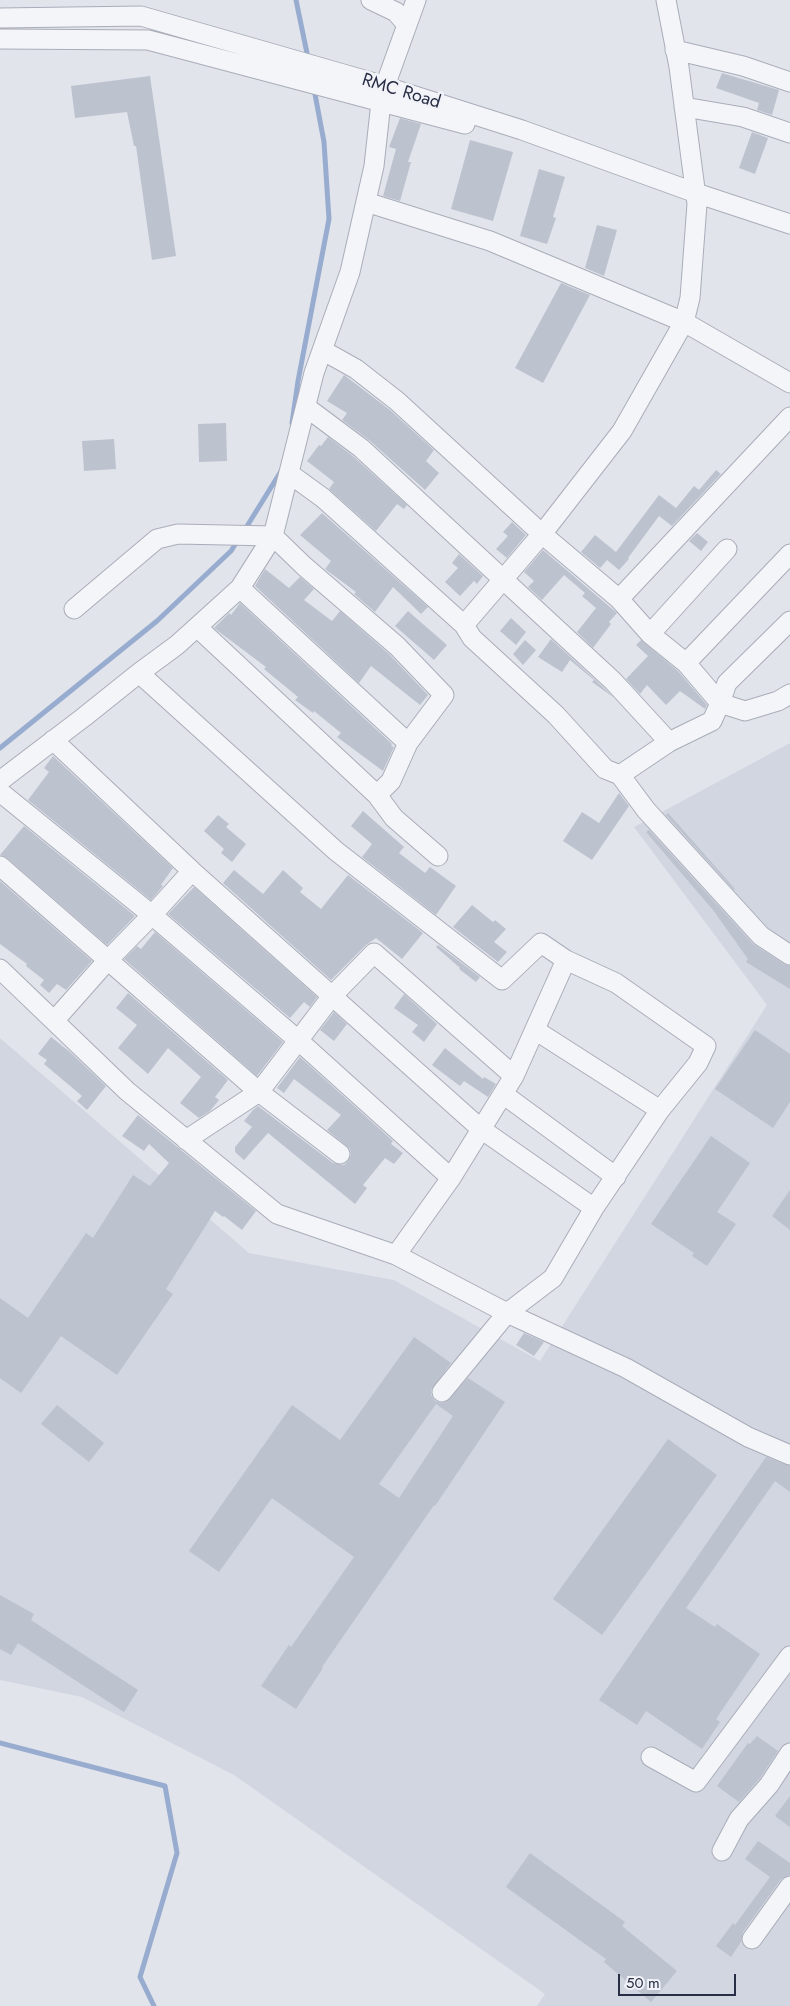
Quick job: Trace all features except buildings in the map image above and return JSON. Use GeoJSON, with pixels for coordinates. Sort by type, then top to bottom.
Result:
{"type":"FeatureCollection","features":[{"type":"Feature","properties":{"kind":"street"},"geometry":{"type":"LineString","coordinates":[[371,0],[396,12],[407,25]]}},
{"type":"Feature","properties":{"kind":"street"},"geometry":{"type":"LineString","coordinates":[[0,781],[139,673],[177,646],[240,588],[273,536],[314,373],[350,272],[374,166],[383,94],[416,0]]}},
{"type":"Feature","properties":{"kind":"street"},"geometry":{"type":"LineString","coordinates":[[464,625],[542,534],[622,431],[684,322],[690,298],[696,199],[676,50],[666,0]]}},
{"type":"Feature","properties":{"kind":"street","name":"RMC Road"},"geometry":{"type":"LineString","coordinates":[[0,18],[141,16],[320,67],[383,94]]}},
{"type":"Feature","properties":{"kind":"street","name":"RMC Road"},"geometry":{"type":"LineString","coordinates":[[0,39],[148,40],[324,87],[383,94],[522,130],[790,234]]}},
{"type":"Feature","properties":{"kind":"street"},"geometry":{"type":"LineString","coordinates":[[676,50],[744,66],[790,82]]}},
{"type":"Feature","properties":{"kind":"street"},"geometry":{"type":"LineString","coordinates":[[684,107],[743,116],[790,133]]}},
{"type":"Feature","properties":{"kind":"street","name":"RMC Road"},"geometry":{"type":"LineString","coordinates":[[696,199],[790,224]]}},
{"type":"Feature","properties":{"kind":"street"},"geometry":{"type":"LineString","coordinates":[[366,202],[490,241],[684,322],[790,382]]}},
{"type":"Feature","properties":{"kind":"street"},"geometry":{"type":"LineString","coordinates":[[322,350],[356,368],[397,401],[542,534],[619,599],[650,634],[686,663],[720,703],[745,711],[778,701],[790,694]]}},
{"type":"Feature","properties":{"kind":"street"},"geometry":{"type":"LineString","coordinates":[[306,407],[361,448],[613,681],[669,742]]}},
{"type":"Feature","properties":{"kind":"street"},"geometry":{"type":"LineString","coordinates":[[619,599],[790,417]]}},
{"type":"Feature","properties":{"kind":"street"},"geometry":{"type":"LineString","coordinates":[[290,474],[323,498],[464,625],[472,638],[556,715],[605,769],[620,775],[646,810],[761,936],[790,956]]}},
{"type":"Feature","properties":{"kind":"street"},"geometry":{"type":"LineString","coordinates":[[74,609],[157,539],[178,534],[273,536],[304,566],[397,646],[444,695],[408,743],[391,781],[377,795]]}},
{"type":"Feature","properties":{"kind":"street"},"geometry":{"type":"LineString","coordinates":[[650,634],[727,549]]}},
{"type":"Feature","properties":{"kind":"street"},"geometry":{"type":"LineString","coordinates":[[686,663],[790,554]]}},
{"type":"Feature","properties":{"kind":"street"},"geometry":{"type":"LineString","coordinates":[[240,588],[408,743]]}},
{"type":"Feature","properties":{"kind":"street"},"geometry":{"type":"LineString","coordinates":[[620,775],[669,742],[712,721],[726,684],[790,621]]}},
{"type":"Feature","properties":{"kind":"street"},"geometry":{"type":"LineString","coordinates":[[197,627],[377,795],[394,818],[438,856]]}},
{"type":"Feature","properties":{"kind":"street"},"geometry":{"type":"LineString","coordinates":[[139,673],[336,851],[502,980],[541,943],[566,960],[616,983],[706,1046],[698,1064],[660,1110],[594,1208],[553,1278],[507,1313],[442,1392]]}},
{"type":"Feature","properties":{"kind":"street"},"geometry":{"type":"LineString","coordinates":[[53,740],[192,871],[481,1129],[594,1208]]}},
{"type":"Feature","properties":{"kind":"street"},"geometry":{"type":"LineString","coordinates":[[0,792],[152,915],[299,1041],[451,1178]]}},
{"type":"Feature","properties":{"kind":"street"},"geometry":{"type":"LineString","coordinates":[[0,866],[106,961],[259,1092],[340,1154]]}},
{"type":"Feature","properties":{"kind":"street"},"geometry":{"type":"LineString","coordinates":[[54,1021],[106,961],[192,871]]}},
{"type":"Feature","properties":{"kind":"street"},"geometry":{"type":"LineString","coordinates":[[186,1140],[259,1092],[332,996],[374,953],[514,1076]]}},
{"type":"Feature","properties":{"kind":"street"},"geometry":{"type":"LineString","coordinates":[[396,1255],[451,1178],[514,1076],[566,960]]}},
{"type":"Feature","properties":{"kind":"street"},"geometry":{"type":"LineString","coordinates":[[0,969],[127,1091],[277,1214],[396,1255],[507,1313],[626,1368],[748,1437],[790,1455]]}},
{"type":"Feature","properties":{"kind":"street"},"geometry":{"type":"LineString","coordinates":[[535,1030],[660,1110]]}},
{"type":"Feature","properties":{"kind":"street"},"geometry":{"type":"LineString","coordinates":[[503,1094],[616,1177]]}},
{"type":"Feature","properties":{"kind":"street"},"geometry":{"type":"LineString","coordinates":[[651,1757],[696,1782],[790,1656]]}},
{"type":"Feature","properties":{"kind":"street"},"geometry":{"type":"LineString","coordinates":[[722,1851],[740,1819],[790,1754]]}},
{"type":"Feature","properties":{"kind":"street"},"geometry":{"type":"LineString","coordinates":[[752,1939],[790,1886]]}},
{"type":"Feature","properties":{"kind":"shaded area"},"geometry":{"type":"Polygon","coordinates":[[[790,743],[790,2006],[537,2006],[545,1994],[234,1775],[82,1697],[0,1680],[0,1038],[249,1253],[394,1280],[540,1361],[767,1005],[634,827],[790,743]]]}},
{"type":"Feature","properties":{"kind":"waterway"},"geometry":{"type":"LineString","coordinates":[[296,0],[308,58]]}},
{"type":"Feature","properties":{"kind":"waterway"},"geometry":{"type":"LineString","coordinates":[[292,423],[298,381],[329,219],[324,142],[314,89]]}},
{"type":"Feature","properties":{"kind":"waterway"},"geometry":{"type":"LineString","coordinates":[[244,531],[283,468]]}},
{"type":"Feature","properties":{"kind":"waterway"},"geometry":{"type":"LineString","coordinates":[[0,748],[157,621],[231,551],[238,540]]}},
{"type":"Feature","properties":{"kind":"waterway"},"geometry":{"type":"LineString","coordinates":[[0,1743],[165,1786],[177,1853],[140,1977],[154,2006]]}}]}
